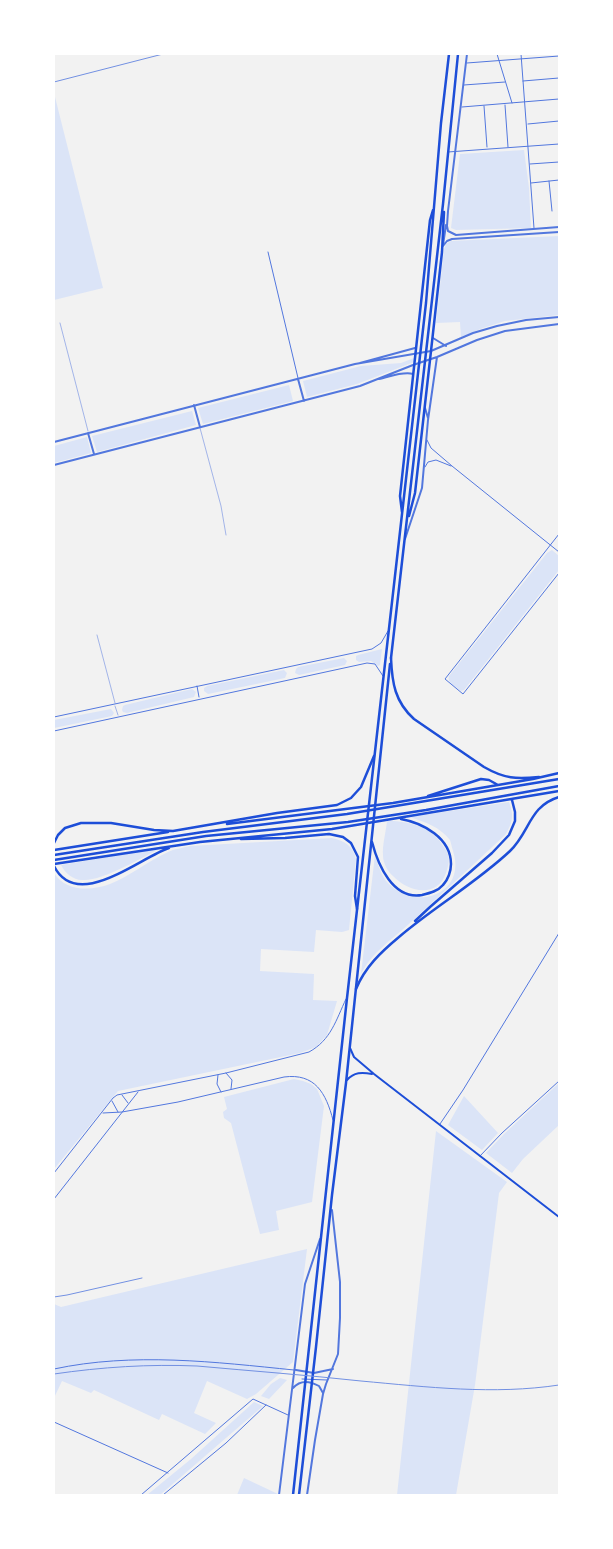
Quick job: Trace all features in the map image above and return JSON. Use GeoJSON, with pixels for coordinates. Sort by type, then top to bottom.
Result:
{"type":"FeatureCollection","features":[{"type":"Feature","properties":{"kind":"highway"},"geometry":{"type":"LineString","coordinates":[[293,1495],[346,998],[426,303],[449,54]]}},
{"type":"Feature","properties":{"kind":"highway"},"geometry":{"type":"LineString","coordinates":[[299,1495],[346,1083],[391,658],[412,486],[458,54]]}},
{"type":"Feature","properties":{"kind":"highway"},"geometry":{"type":"LineString","coordinates":[[403,513],[400,506],[400,496],[430,220],[435,203]]}},
{"type":"Feature","properties":{"kind":"highway"},"geometry":{"type":"LineString","coordinates":[[407,523],[415,493],[431,352],[442,252],[443,204]]}},
{"type":"Feature","properties":{"kind":"highway"},"geometry":{"type":"LineString","coordinates":[[417,339],[426,341],[432,338]]}},
{"type":"Feature","properties":{"kind":"highway"},"geometry":{"type":"LineString","coordinates":[[414,375],[422,369],[426,371],[428,377]]}},
{"type":"Feature","properties":{"kind":"highway"},"geometry":{"type":"LineString","coordinates":[[391,658],[396,695],[404,710],[414,719],[494,773],[516,779],[559,773]]}},
{"type":"Feature","properties":{"kind":"highway"},"geometry":{"type":"LineString","coordinates":[[213,825],[342,804],[362,787],[374,756]]}},
{"type":"Feature","properties":{"kind":"highway"},"geometry":{"type":"LineString","coordinates":[[54,855],[203,832],[347,814],[543,776]]}},
{"type":"Feature","properties":{"kind":"highway"},"geometry":{"type":"LineString","coordinates":[[356,989],[362,975],[371,963],[424,912],[505,840],[515,821],[514,806],[507,792],[494,783],[481,779],[419,799]]}},
{"type":"Feature","properties":{"kind":"highway"},"geometry":{"type":"LineString","coordinates":[[54,850],[173,830],[393,805],[559,780]]}},
{"type":"Feature","properties":{"kind":"highway"},"geometry":{"type":"LineString","coordinates":[[54,860],[206,836],[348,822],[559,786]]}},
{"type":"Feature","properties":{"kind":"highway"},"geometry":{"type":"LineString","coordinates":[[177,846],[155,854],[114,876],[97,882],[74,883],[64,879],[54,865],[177,846],[227,839],[348,826],[559,791]]}},
{"type":"Feature","properties":{"kind":"highway"},"geometry":{"type":"LineString","coordinates":[[413,924],[505,856],[522,837],[538,809],[549,800],[559,797]]}},
{"type":"Feature","properties":{"kind":"highway"},"geometry":{"type":"LineString","coordinates":[[372,842],[377,861],[385,875],[393,885],[402,891],[418,895],[434,891],[443,885],[451,866],[447,848],[427,828],[414,822],[397,818]]}},
{"type":"Feature","properties":{"kind":"highway"},"geometry":{"type":"LineString","coordinates":[[54,843],[58,835],[65,828],[81,823],[111,823],[154,830],[173,830]]}},
{"type":"Feature","properties":{"kind":"highway"},"geometry":{"type":"LineString","coordinates":[[227,839],[290,838],[328,834],[343,837],[354,847],[358,857],[355,896],[357,909]]}},
{"type":"Feature","properties":{"kind":"main road"},"geometry":{"type":"LineString","coordinates":[[350,1045],[354,1058],[559,1217]]}},
{"type":"Feature","properties":{"kind":"main road"},"geometry":{"type":"LineString","coordinates":[[346,1083],[350,1077],[358,1073],[374,1074]]}},
{"type":"Feature","properties":{"kind":"street"},"geometry":{"type":"LineString","coordinates":[[442,252],[462,106],[467,54]]}},
{"type":"Feature","properties":{"kind":"street"},"geometry":{"type":"LineString","coordinates":[[498,54],[512,103]]}},
{"type":"Feature","properties":{"kind":"street"},"geometry":{"type":"LineString","coordinates":[[521,54],[534,229]]}},
{"type":"Feature","properties":{"kind":"street"},"geometry":{"type":"LineString","coordinates":[[466,63],[559,56]]}},
{"type":"Feature","properties":{"kind":"street"},"geometry":{"type":"LineString","coordinates":[[524,81],[559,78]]}},
{"type":"Feature","properties":{"kind":"street"},"geometry":{"type":"LineString","coordinates":[[464,85],[506,82]]}},
{"type":"Feature","properties":{"kind":"street"},"geometry":{"type":"LineString","coordinates":[[462,106],[559,99]]}},
{"type":"Feature","properties":{"kind":"street"},"geometry":{"type":"LineString","coordinates":[[504,104],[508,147]]}},
{"type":"Feature","properties":{"kind":"street"},"geometry":{"type":"LineString","coordinates":[[484,105],[487,148]]}},
{"type":"Feature","properties":{"kind":"street"},"geometry":{"type":"LineString","coordinates":[[526,124],[559,121]]}},
{"type":"Feature","properties":{"kind":"street"},"geometry":{"type":"LineString","coordinates":[[448,152],[559,144]]}},
{"type":"Feature","properties":{"kind":"street"},"geometry":{"type":"LineString","coordinates":[[529,164],[559,162]]}},
{"type":"Feature","properties":{"kind":"street"},"geometry":{"type":"LineString","coordinates":[[531,183],[559,180]]}},
{"type":"Feature","properties":{"kind":"street"},"geometry":{"type":"LineString","coordinates":[[549,181],[552,211]]}},
{"type":"Feature","properties":{"kind":"street"},"geometry":{"type":"LineString","coordinates":[[448,211],[447,228],[451,234],[456,235],[559,228]]}},
{"type":"Feature","properties":{"kind":"street"},"geometry":{"type":"LineString","coordinates":[[443,246],[452,239],[559,232]]}},
{"type":"Feature","properties":{"kind":"street"},"geometry":{"type":"LineString","coordinates":[[268,252],[304,401]]}},
{"type":"Feature","properties":{"kind":"street"},"geometry":{"type":"LineString","coordinates":[[355,364],[431,352],[474,333],[497,326],[526,320],[559,317]]}},
{"type":"Feature","properties":{"kind":"street"},"geometry":{"type":"LineString","coordinates":[[372,382],[477,340],[505,331],[559,324]]}},
{"type":"Feature","properties":{"kind":"street"},"geometry":{"type":"LineString","coordinates":[[432,338],[446,346]]}},
{"type":"Feature","properties":{"kind":"street"},"geometry":{"type":"LineString","coordinates":[[54,442],[416,348]]}},
{"type":"Feature","properties":{"kind":"street"},"geometry":{"type":"LineString","coordinates":[[405,540],[420,497],[437,357]]}},
{"type":"Feature","properties":{"kind":"street"},"geometry":{"type":"LineString","coordinates":[[54,465],[404,374],[410,373],[414,375]]}},
{"type":"Feature","properties":{"kind":"street"},"geometry":{"type":"LineString","coordinates":[[194,405],[200,427]]}},
{"type":"Feature","properties":{"kind":"street"},"geometry":{"type":"LineString","coordinates":[[424,406],[428,420]]}},
{"type":"Feature","properties":{"kind":"street"},"geometry":{"type":"LineString","coordinates":[[88,433],[94,454]]}},
{"type":"Feature","properties":{"kind":"street"},"geometry":{"type":"LineString","coordinates":[[426,438],[431,448],[559,552]]}},
{"type":"Feature","properties":{"kind":"street"},"geometry":{"type":"LineString","coordinates":[[423,472],[426,464],[432,460],[438,460],[452,466]]}},
{"type":"Feature","properties":{"kind":"street"},"geometry":{"type":"LineString","coordinates":[[559,534],[444,679],[463,694],[559,573]]}},
{"type":"Feature","properties":{"kind":"street"},"geometry":{"type":"LineString","coordinates":[[54,717],[372,649],[381,643],[390,628]]}},
{"type":"Feature","properties":{"kind":"street"},"geometry":{"type":"LineString","coordinates":[[54,731],[367,662],[375,664],[384,676]]}},
{"type":"Feature","properties":{"kind":"street"},"geometry":{"type":"LineString","coordinates":[[197,685],[200,698]]}},
{"type":"Feature","properties":{"kind":"street"},"geometry":{"type":"LineString","coordinates":[[440,1124],[559,933]]}},
{"type":"Feature","properties":{"kind":"street"},"geometry":{"type":"LineString","coordinates":[[54,1173],[116,1096],[218,1075],[301,1055],[318,1047],[329,1035],[346,998]]}},
{"type":"Feature","properties":{"kind":"street"},"geometry":{"type":"LineString","coordinates":[[226,1073],[232,1080],[231,1089]]}},
{"type":"Feature","properties":{"kind":"street"},"geometry":{"type":"LineString","coordinates":[[218,1075],[217,1084],[221,1092]]}},
{"type":"Feature","properties":{"kind":"street"},"geometry":{"type":"LineString","coordinates":[[101,1113],[122,1112],[178,1102],[291,1076],[312,1081],[320,1089],[328,1104],[333,1120]]}},
{"type":"Feature","properties":{"kind":"street"},"geometry":{"type":"LineString","coordinates":[[480,1156],[502,1133],[559,1081]]}},
{"type":"Feature","properties":{"kind":"street"},"geometry":{"type":"LineString","coordinates":[[54,1199],[138,1092]]}},
{"type":"Feature","properties":{"kind":"street"},"geometry":{"type":"LineString","coordinates":[[121,1094],[129,1104]]}},
{"type":"Feature","properties":{"kind":"street"},"geometry":{"type":"LineString","coordinates":[[111,1100],[118,1112]]}},
{"type":"Feature","properties":{"kind":"street"},"geometry":{"type":"LineString","coordinates":[[307,1495],[323,1394],[338,1354],[340,1299],[339,1274],[333,1230],[332,1195]]}},
{"type":"Feature","properties":{"kind":"street"},"geometry":{"type":"LineString","coordinates":[[279,1495],[305,1284],[322,1233]]}},
{"type":"Feature","properties":{"kind":"street"},"geometry":{"type":"LineString","coordinates":[[54,1369],[105,1362],[174,1359],[314,1373],[333,1369]]}},
{"type":"Feature","properties":{"kind":"street"},"geometry":{"type":"LineString","coordinates":[[302,1378],[327,1380]]}},
{"type":"Feature","properties":{"kind":"street"},"geometry":{"type":"LineString","coordinates":[[292,1390],[299,1383],[308,1382],[321,1387],[323,1394]]}},
{"type":"Feature","properties":{"kind":"street"},"geometry":{"type":"LineString","coordinates":[[142,1495],[253,1398],[288,1416]]}},
{"type":"Feature","properties":{"kind":"street"},"geometry":{"type":"LineString","coordinates":[[162,1495],[226,1443],[266,1405]]}},
{"type":"Feature","properties":{"kind":"street"},"geometry":{"type":"LineString","coordinates":[[54,1422],[168,1474]]}},
{"type":"Feature","properties":{"kind":"lane"},"geometry":{"type":"LineString","coordinates":[[60,323],[88,433]]}},
{"type":"Feature","properties":{"kind":"lane"},"geometry":{"type":"LineString","coordinates":[[200,427],[221,506],[226,535]]}},
{"type":"Feature","properties":{"kind":"lane"},"geometry":{"type":"LineString","coordinates":[[97,635],[118,716]]}},
{"type":"Feature","properties":{"kind":"shaded area"},"geometry":{"type":"Polygon","coordinates":[[[54,93],[103,288],[54,300],[54,93]]]}},
{"type":"Feature","properties":{"kind":"shaded area"},"geometry":{"type":"Polygon","coordinates":[[[524,150],[529,188],[531,228],[456,230],[451,228],[460,154],[524,150]]]}},
{"type":"Feature","properties":{"kind":"shaded area"},"geometry":{"type":"Polygon","coordinates":[[[559,236],[559,315],[505,321],[461,337],[460,322],[436,323],[446,244],[451,241],[559,236]]]}},
{"type":"Feature","properties":{"kind":"shaded area"},"geometry":{"type":"Polygon","coordinates":[[[414,358],[414,362],[357,384],[307,397],[303,381],[361,366],[401,363],[414,358]]]}},
{"type":"Feature","properties":{"kind":"shaded area"},"geometry":{"type":"Polygon","coordinates":[[[289,385],[293,401],[203,424],[198,408],[289,385]]]}},
{"type":"Feature","properties":{"kind":"shaded area"},"geometry":{"type":"Polygon","coordinates":[[[192,411],[196,425],[97,452],[92,436],[192,411]]]}},
{"type":"Feature","properties":{"kind":"shaded area"},"geometry":{"type":"Polygon","coordinates":[[[87,437],[91,453],[54,463],[54,446],[87,437]]]}},
{"type":"Feature","properties":{"kind":"shaded area"},"geometry":{"type":"Polygon","coordinates":[[[552,550],[559,556],[559,570],[464,690],[461,691],[456,688],[450,683],[449,676],[547,553],[552,550]]]}},
{"type":"Feature","properties":{"kind":"shaded area"},"geometry":{"type":"Polygon","coordinates":[[[382,649],[380,665],[378,666],[371,661],[359,662],[356,660],[358,655],[382,649]]]}},
{"type":"Feature","properties":{"kind":"shaded area"},"geometry":{"type":"Polygon","coordinates":[[[344,658],[347,661],[345,665],[299,675],[295,673],[298,667],[344,658]]]}},
{"type":"Feature","properties":{"kind":"shaded area"},"geometry":{"type":"Polygon","coordinates":[[[284,670],[287,673],[285,678],[208,694],[204,691],[204,688],[207,686],[284,670]]]}},
{"type":"Feature","properties":{"kind":"shaded area"},"geometry":{"type":"Polygon","coordinates":[[[192,689],[196,692],[194,697],[127,713],[122,710],[125,705],[192,689]]]}},
{"type":"Feature","properties":{"kind":"shaded area"},"geometry":{"type":"Polygon","coordinates":[[[111,709],[114,713],[112,716],[54,728],[54,720],[111,709]]]}},
{"type":"Feature","properties":{"kind":"shaded area"},"geometry":{"type":"Polygon","coordinates":[[[509,802],[512,819],[505,835],[377,952],[361,974],[375,855],[380,870],[388,883],[400,892],[412,897],[425,897],[437,894],[453,878],[455,866],[450,840],[437,828],[410,817],[509,802]]]}},
{"type":"Feature","properties":{"kind":"shaded area"},"geometry":{"type":"Polygon","coordinates":[[[387,821],[416,825],[429,831],[440,841],[448,854],[449,861],[442,881],[436,887],[429,890],[414,889],[399,882],[389,872],[383,856],[387,821]]]}},
{"type":"Feature","properties":{"kind":"shaded area"},"geometry":{"type":"Polygon","coordinates":[[[332,838],[348,845],[356,859],[349,930],[342,932],[316,930],[314,952],[261,949],[260,971],[314,974],[313,1000],[337,1001],[327,1035],[316,1047],[300,1053],[118,1091],[54,1169],[54,873],[65,884],[72,887],[95,888],[117,881],[168,852],[190,846],[332,838]]]}},
{"type":"Feature","properties":{"kind":"shaded area"},"geometry":{"type":"Polygon","coordinates":[[[161,848],[111,873],[90,880],[79,880],[72,877],[61,865],[161,848]]]}},
{"type":"Feature","properties":{"kind":"shaded area"},"geometry":{"type":"Polygon","coordinates":[[[294,1079],[311,1084],[317,1089],[324,1106],[312,1202],[276,1211],[279,1230],[260,1234],[231,1123],[224,1118],[223,1112],[227,1109],[224,1097],[294,1079]]]}},
{"type":"Feature","properties":{"kind":"shaded area"},"geometry":{"type":"Polygon","coordinates":[[[559,1083],[559,1125],[523,1159],[512,1173],[486,1153],[559,1083]]]}},
{"type":"Feature","properties":{"kind":"shaded area"},"geometry":{"type":"Polygon","coordinates":[[[464,1096],[498,1133],[482,1150],[448,1125],[464,1096]]]}},
{"type":"Feature","properties":{"kind":"shaded area"},"geometry":{"type":"Polygon","coordinates":[[[436,1131],[507,1182],[499,1193],[475,1385],[456,1495],[397,1495],[436,1131]]]}},
{"type":"Feature","properties":{"kind":"shaded area"},"geometry":{"type":"Polygon","coordinates":[[[307,1249],[293,1362],[256,1394],[247,1399],[207,1381],[194,1413],[216,1423],[205,1434],[162,1414],[159,1420],[94,1390],[91,1393],[62,1381],[54,1398],[54,1304],[61,1307],[307,1249]]]}},
{"type":"Feature","properties":{"kind":"shaded area"},"geometry":{"type":"Polygon","coordinates":[[[280,1378],[287,1380],[269,1399],[261,1396],[271,1384],[280,1378]]]}},
{"type":"Feature","properties":{"kind":"shaded area"},"geometry":{"type":"Polygon","coordinates":[[[254,1402],[263,1406],[160,1495],[147,1495],[191,1459],[254,1402]]]}},
{"type":"Feature","properties":{"kind":"shaded area"},"geometry":{"type":"Polygon","coordinates":[[[244,1478],[278,1494],[278,1495],[237,1495],[244,1478]]]}},
{"type":"Feature","properties":{"kind":"railway"},"geometry":{"type":"LineString","coordinates":[[54,82],[163,54]]}},
{"type":"Feature","properties":{"kind":"railway"},"geometry":{"type":"LineString","coordinates":[[54,1297],[142,1278]]}},
{"type":"Feature","properties":{"kind":"railway"},"geometry":{"type":"LineString","coordinates":[[54,1374],[126,1367],[179,1365],[460,1389],[535,1388],[559,1385]]}}]}
